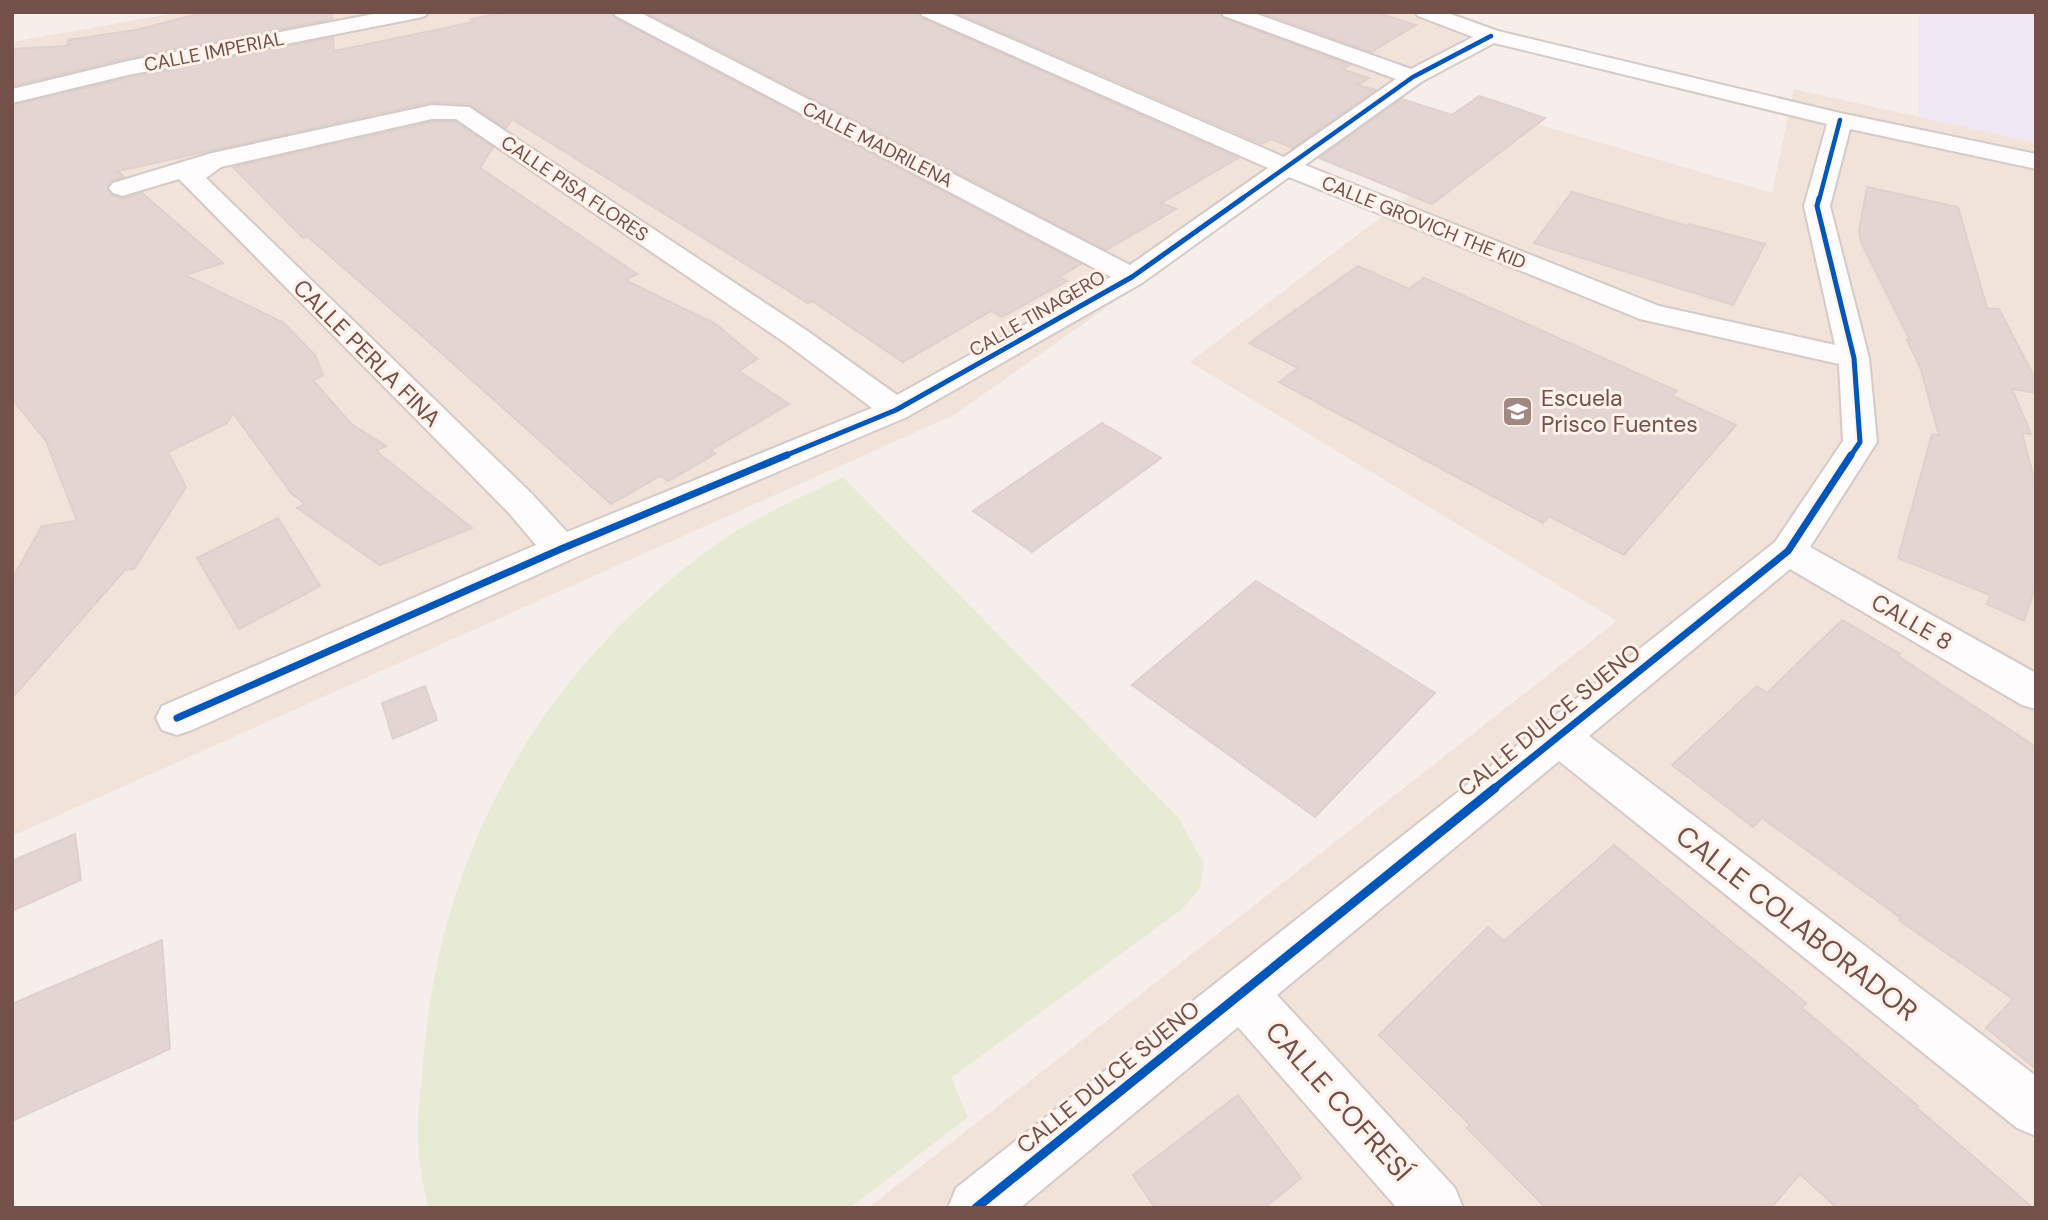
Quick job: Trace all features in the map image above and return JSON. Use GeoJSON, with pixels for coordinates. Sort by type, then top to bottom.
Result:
{"type":"FeatureCollection","features":[{"type":"Feature","properties":{"kind":"street","name":"CALLE IMPERIAL"},"geometry":{"type":"LineString","coordinates":[[12,96],[128,68],[418,12]]}},
{"type":"Feature","properties":{"kind":"street","name":"CALLE MADRILENA"},"geometry":{"type":"LineString","coordinates":[[624,12],[1132,277]]}},
{"type":"Feature","properties":{"kind":"street","name":"CALLE GROVICH THE KID"},"geometry":{"type":"LineString","coordinates":[[930,12],[1289,167],[1650,313],[1854,358]]}},
{"type":"Feature","properties":{"kind":"street"},"geometry":{"type":"LineString","coordinates":[[1231,12],[1413,77]]}},
{"type":"Feature","properties":{"kind":"street"},"geometry":{"type":"LineString","coordinates":[[1425,12],[1491,36],[1840,120],[2036,162]]}},
{"type":"Feature","properties":{"kind":"street","name":"CALLE TINAGERO"},"geometry":{"type":"LineString","coordinates":[[177,718],[561,549],[897,410],[1132,277],[1413,77],[1491,36]]}},
{"type":"Feature","properties":{"kind":"street","name":"CALLE PISA FLORES"},"geometry":{"type":"LineString","coordinates":[[122,188],[212,161],[432,112],[461,112],[795,336],[897,410]]}},
{"type":"Feature","properties":{"kind":"street","name":"CALLE DULCE SUENO"},"geometry":{"type":"LineString","coordinates":[[976,1208],[1788,551],[1860,442],[1854,358],[1817,206],[1840,120]]}},
{"type":"Feature","properties":{"kind":"street","name":"CALLE PERLA FINA"},"geometry":{"type":"LineString","coordinates":[[212,161],[191,178],[510,494],[561,549]]}},
{"type":"Feature","properties":{"kind":"street","name":"CALLE 8"},"geometry":{"type":"LineString","coordinates":[[1788,551],[2036,693]]}},
{"type":"Feature","properties":{"kind":"street","name":"CALLE COLABORADOR"},"geometry":{"type":"LineString","coordinates":[[1559,737],[2036,1109]]}},
{"type":"Feature","properties":{"kind":"street","name":"CALLE COFRESÍ"},"geometry":{"type":"LineString","coordinates":[[1242,994],[1435,1208]]}},
{"type":"Feature","properties":{"kind":"shaded area"},"geometry":{"type":"Polygon","coordinates":[[[181,12],[1423,12],[1491,36],[954,415],[12,836],[12,42],[181,12]]]}},
{"type":"Feature","properties":{"kind":"shaded area"},"geometry":{"type":"Polygon","coordinates":[[[1919,12],[2036,12],[2036,143],[1919,117],[1919,12]]]}},
{"type":"Feature","properties":{"kind":"shaded area"},"geometry":{"type":"Polygon","coordinates":[[[1794,89],[2036,143],[2036,1208],[868,1208],[1617,621],[1190,362],[1513,117],[1772,193],[1794,89]]]}},
{"type":"Feature","properties":{"kind":"green space"},"geometry":{"type":"Polygon","coordinates":[[[843,477],[1178,817],[1204,864],[1200,889],[1181,910],[951,1078],[968,1117],[850,1208],[428,1208],[419,1161],[418,1125],[433,987],[451,911],[476,839],[510,771],[551,707],[599,647],[655,593],[732,534],[778,508],[843,477]]]}},
{"type":"Feature","properties":{"kind":"building"},"geometry":{"type":"Polygon","coordinates":[[[206,12],[331,12],[332,19],[128,58],[12,86],[12,49],[67,46],[68,40],[136,30],[206,12]]]}},
{"type":"Feature","properties":{"kind":"building"},"geometry":{"type":"Polygon","coordinates":[[[507,12],[611,12],[615,18],[1081,264],[1059,277],[1067,281],[1002,317],[991,311],[903,362],[812,301],[808,303],[512,119],[506,128],[469,104],[431,102],[118,171],[124,177],[112,180],[107,186],[111,195],[123,199],[142,193],[223,263],[185,275],[284,323],[315,355],[323,375],[313,380],[351,424],[386,446],[376,451],[472,528],[380,565],[297,508],[305,504],[292,494],[233,413],[227,423],[168,452],[186,487],[134,569],[125,570],[12,698],[12,579],[42,526],[77,521],[46,441],[12,399],[12,105],[129,78],[333,37],[334,51],[474,22],[471,19],[507,12]]]}},
{"type":"Feature","properties":{"kind":"building"},"geometry":{"type":"Polygon","coordinates":[[[645,12],[918,12],[922,18],[1238,158],[1161,203],[1176,209],[1106,250],[645,12]]]}},
{"type":"Feature","properties":{"kind":"building"},"geometry":{"type":"Polygon","coordinates":[[[955,12],[1219,12],[1223,18],[1350,65],[1342,69],[1369,78],[1358,85],[1375,90],[1293,148],[1271,139],[1262,144],[955,12]]]}},
{"type":"Feature","properties":{"kind":"building"},"geometry":{"type":"Polygon","coordinates":[[[1260,12],[1375,12],[1416,25],[1371,52],[1260,12]]]}},
{"type":"Feature","properties":{"kind":"building"},"geometry":{"type":"Polygon","coordinates":[[[1479,96],[1545,118],[1432,204],[1319,158],[1402,99],[1452,115],[1479,96]]]}},
{"type":"Feature","properties":{"kind":"building"},"geometry":{"type":"Polygon","coordinates":[[[432,122],[455,122],[493,147],[480,168],[637,274],[625,280],[716,324],[757,359],[739,371],[789,404],[711,450],[715,454],[668,481],[660,476],[611,504],[307,236],[303,238],[233,167],[432,122]]]}},
{"type":"Feature","properties":{"kind":"building"},"geometry":{"type":"Polygon","coordinates":[[[1867,187],[1958,207],[1987,308],[1999,309],[2036,380],[2036,393],[2012,389],[2031,434],[2022,433],[2036,486],[2036,585],[2024,621],[1987,604],[1990,595],[1898,558],[1932,434],[1939,435],[1920,367],[1907,340],[1910,340],[1861,242],[1859,231],[1867,187]]]}},
{"type":"Feature","properties":{"kind":"building"},"geometry":{"type":"Polygon","coordinates":[[[1572,192],[1687,226],[1689,224],[1765,244],[1733,305],[1534,243],[1572,192]]]}},
{"type":"Feature","properties":{"kind":"building","name":"Escuela Prisco Fuentes"},"geometry":{"type":"Polygon","coordinates":[[[1358,266],[1409,289],[1424,278],[1677,391],[1672,396],[1736,425],[1624,555],[1549,516],[1543,523],[1279,382],[1298,368],[1249,343],[1358,266]]]}},
{"type":"Feature","properties":{"kind":"building"},"geometry":{"type":"Polygon","coordinates":[[[1102,423],[1161,458],[1032,552],[973,511],[1102,423]]]}},
{"type":"Feature","properties":{"kind":"building"},"geometry":{"type":"Polygon","coordinates":[[[278,518],[320,586],[239,629],[197,558],[278,518]]]}},
{"type":"Feature","properties":{"kind":"building"},"geometry":{"type":"Polygon","coordinates":[[[1256,581],[1435,693],[1315,817],[1132,685],[1256,581]]]}},
{"type":"Feature","properties":{"kind":"building"},"geometry":{"type":"Polygon","coordinates":[[[1842,620],[1900,654],[1898,656],[2036,747],[2036,1069],[1986,1028],[2013,999],[1899,920],[1901,918],[1762,818],[1753,827],[1672,765],[1757,686],[1767,693],[1842,620]]]}},
{"type":"Feature","properties":{"kind":"building"},"geometry":{"type":"Polygon","coordinates":[[[425,686],[437,720],[393,739],[382,703],[425,686]]]}},
{"type":"Feature","properties":{"kind":"building"},"geometry":{"type":"Polygon","coordinates":[[[75,834],[81,880],[12,911],[12,861],[75,834]]]}},
{"type":"Feature","properties":{"kind":"building"},"geometry":{"type":"Polygon","coordinates":[[[1614,845],[1806,1003],[1802,1008],[2033,1208],[1837,1208],[1800,1174],[1771,1208],[1546,1208],[1467,1128],[1470,1125],[1379,1035],[1488,927],[1504,941],[1614,845]]]}},
{"type":"Feature","properties":{"kind":"building"},"geometry":{"type":"Polygon","coordinates":[[[162,940],[170,1049],[12,1121],[12,1004],[162,940]]]}},
{"type":"Feature","properties":{"kind":"building"},"geometry":{"type":"Polygon","coordinates":[[[1238,1095],[1301,1178],[1264,1208],[1155,1208],[1133,1175],[1238,1095]]]}},
{"type":"Feature","properties":{"kind":"cycle path"},"geometry":{"type":"LineString","coordinates":[[177,718],[561,549],[896,410],[1132,277],[1413,77],[1491,36]]}},
{"type":"Feature","properties":{"kind":"cycle path"},"geometry":{"type":"LineString","coordinates":[[976,1208],[1788,551],[1860,442],[1854,358],[1817,206],[1840,120]]}},
{"type":"Feature","properties":{"kind":"place","name":"Escuela Prisco Fuentes"},"geometry":{"type":"Point","coordinates":[1518,411]}}]}
